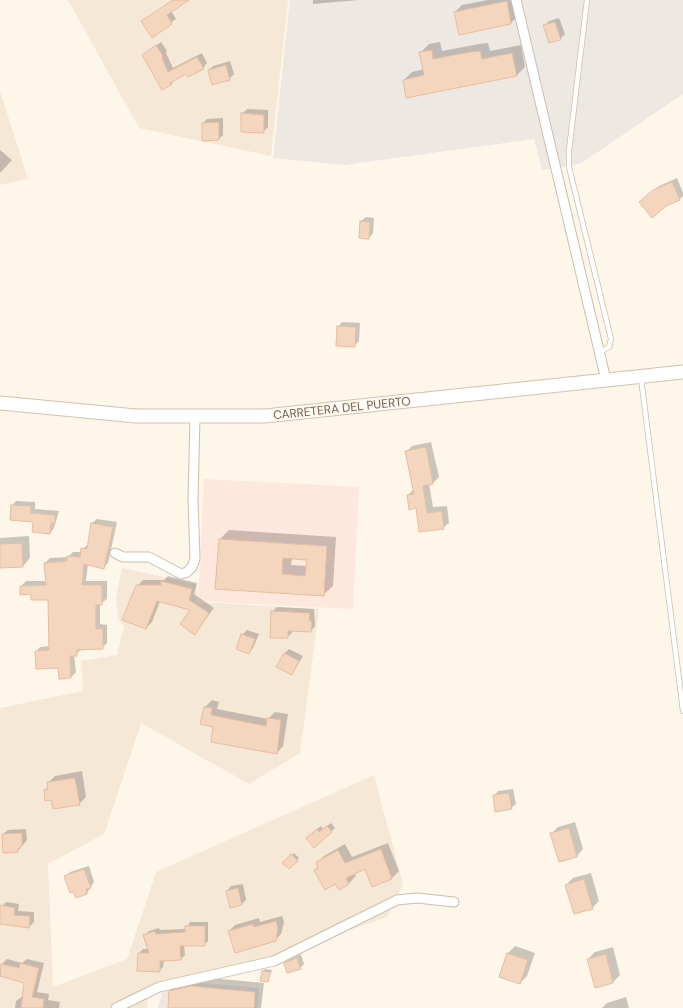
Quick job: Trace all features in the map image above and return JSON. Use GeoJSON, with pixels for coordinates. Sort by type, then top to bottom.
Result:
{"type":"FeatureCollection","features":[{"type":"Feature","properties":{"kind":"main road","name":"CARRETERA DEL PUERTO"},"geometry":{"type":"LineString","coordinates":[[0,403],[136,416],[265,416],[683,372]]}},
{"type":"Feature","properties":{"kind":"street"},"geometry":{"type":"LineString","coordinates":[[516,0],[606,380]]}},
{"type":"Feature","properties":{"kind":"street"},"geometry":{"type":"LineString","coordinates":[[115,554],[123,557],[149,557],[181,574],[187,572],[192,567],[195,559],[193,499],[195,417]]}},
{"type":"Feature","properties":{"kind":"street"},"geometry":{"type":"LineString","coordinates":[[116,1008],[159,987],[274,961],[397,900],[417,898],[454,902]]}},
{"type":"Feature","properties":{"kind":"lane"},"geometry":{"type":"LineString","coordinates":[[587,0],[570,142],[569,167],[611,339],[609,346],[600,352]]}},
{"type":"Feature","properties":{"kind":"lane"},"geometry":{"type":"LineString","coordinates":[[641,376],[683,711]]}},
{"type":"Feature","properties":{"kind":"shaded area"},"geometry":{"type":"Polygon","coordinates":[[[68,0],[288,0],[271,156],[139,128],[68,0]]]}},
{"type":"Feature","properties":{"kind":"shaded area"},"geometry":{"type":"Polygon","coordinates":[[[290,0],[683,0],[683,94],[580,164],[542,170],[534,139],[345,165],[273,158],[290,0]]]}},
{"type":"Feature","properties":{"kind":"shaded area"},"geometry":{"type":"Polygon","coordinates":[[[0,91],[28,179],[0,185],[0,91]]]}},
{"type":"Feature","properties":{"kind":"shaded area"},"geometry":{"type":"Polygon","coordinates":[[[204,479],[359,487],[353,609],[198,601],[204,479]]]}},
{"type":"Feature","properties":{"kind":"shaded area"},"geometry":{"type":"Polygon","coordinates":[[[122,568],[197,584],[197,602],[319,609],[300,753],[249,784],[141,723],[104,834],[48,864],[53,987],[127,959],[156,872],[374,775],[403,884],[387,917],[199,983],[166,988],[148,997],[147,1008],[0,1008],[0,708],[83,691],[81,661],[117,655],[124,627],[118,618],[116,598],[122,568]]]}},
{"type":"Feature","properties":{"kind":"shaded area"},"geometry":{"type":"Polygon","coordinates":[[[189,982],[259,988],[257,1008],[158,1008],[163,989],[189,982]]]}},
{"type":"Feature","properties":{"kind":"building"},"geometry":{"type":"Polygon","coordinates":[[[173,0],[189,0],[167,15],[172,24],[152,38],[141,21],[173,0]]]}},
{"type":"Feature","properties":{"kind":"building"},"geometry":{"type":"Polygon","coordinates":[[[507,1],[511,24],[459,35],[454,12],[507,1]]]}},
{"type":"Feature","properties":{"kind":"building"},"geometry":{"type":"Polygon","coordinates":[[[555,22],[561,40],[549,43],[543,25],[555,22]]]}},
{"type":"Feature","properties":{"kind":"building"},"geometry":{"type":"Polygon","coordinates":[[[156,45],[163,56],[162,58],[168,72],[197,57],[204,69],[188,77],[186,74],[170,83],[171,85],[162,90],[142,55],[156,45]]]}},
{"type":"Feature","properties":{"kind":"building"},"geometry":{"type":"Polygon","coordinates":[[[432,50],[433,59],[480,51],[482,59],[512,53],[517,76],[406,98],[403,80],[424,75],[419,52],[432,50]]]}},
{"type":"Feature","properties":{"kind":"building"},"geometry":{"type":"Polygon","coordinates":[[[226,65],[230,80],[212,85],[208,70],[226,65]]]}},
{"type":"Feature","properties":{"kind":"building"},"geometry":{"type":"Polygon","coordinates":[[[241,113],[264,115],[264,133],[241,132],[241,113]]]}},
{"type":"Feature","properties":{"kind":"building"},"geometry":{"type":"Polygon","coordinates":[[[219,122],[219,140],[202,141],[202,123],[219,122]]]}},
{"type":"Feature","properties":{"kind":"building"},"geometry":{"type":"Polygon","coordinates":[[[672,182],[680,200],[666,206],[652,218],[639,202],[653,190],[672,182]]]}},
{"type":"Feature","properties":{"kind":"building"},"geometry":{"type":"Polygon","coordinates":[[[360,221],[370,222],[369,239],[359,238],[360,221]]]}},
{"type":"Feature","properties":{"kind":"building"},"geometry":{"type":"Polygon","coordinates":[[[337,326],[356,327],[355,347],[336,346],[337,326]]]}},
{"type":"Feature","properties":{"kind":"building"},"geometry":{"type":"Polygon","coordinates":[[[426,447],[433,484],[423,486],[427,513],[442,511],[444,529],[419,532],[416,508],[409,510],[407,495],[414,494],[405,451],[426,447]]]}},
{"type":"Feature","properties":{"kind":"building"},"geometry":{"type":"Polygon","coordinates":[[[11,505],[31,506],[31,513],[55,515],[55,523],[51,523],[50,534],[32,532],[33,522],[10,520],[11,505]]]}},
{"type":"Feature","properties":{"kind":"building"},"geometry":{"type":"Polygon","coordinates":[[[91,523],[113,527],[104,569],[84,564],[82,585],[102,585],[102,605],[96,605],[96,629],[103,629],[103,649],[77,650],[77,656],[70,656],[71,678],[59,679],[58,668],[36,669],[35,651],[49,650],[48,600],[31,600],[31,594],[20,595],[20,586],[46,585],[44,563],[67,561],[67,556],[80,557],[81,548],[87,549],[91,523]]]}},
{"type":"Feature","properties":{"kind":"building"},"geometry":{"type":"Polygon","coordinates":[[[219,539],[327,546],[324,596],[215,589],[219,539]],[[283,558],[282,574],[305,576],[307,560],[283,558]]]}},
{"type":"Feature","properties":{"kind":"building"},"geometry":{"type":"Polygon","coordinates":[[[22,543],[23,567],[0,568],[0,544],[22,543]]]}},
{"type":"Feature","properties":{"kind":"building"},"geometry":{"type":"Polygon","coordinates":[[[161,581],[192,589],[189,600],[209,613],[195,635],[180,624],[190,610],[157,601],[146,629],[122,620],[136,585],[161,585],[161,581]]]}},
{"type":"Feature","properties":{"kind":"building"},"geometry":{"type":"Polygon","coordinates":[[[271,611],[310,613],[309,621],[312,621],[311,632],[288,631],[288,638],[270,638],[271,611]]]}},
{"type":"Feature","properties":{"kind":"building"},"geometry":{"type":"Polygon","coordinates":[[[241,634],[255,639],[249,654],[236,649],[241,634]]]}},
{"type":"Feature","properties":{"kind":"building"},"geometry":{"type":"Polygon","coordinates":[[[284,653],[299,661],[292,675],[276,667],[284,653]]]}},
{"type":"Feature","properties":{"kind":"building"},"geometry":{"type":"Polygon","coordinates":[[[204,707],[212,708],[211,715],[266,726],[267,718],[281,720],[277,754],[211,742],[213,727],[200,724],[204,707]]]}},
{"type":"Feature","properties":{"kind":"building"},"geometry":{"type":"Polygon","coordinates":[[[75,778],[80,805],[53,809],[51,800],[45,801],[44,790],[48,789],[47,782],[75,778]]]}},
{"type":"Feature","properties":{"kind":"building"},"geometry":{"type":"Polygon","coordinates":[[[509,793],[512,809],[495,812],[493,795],[509,793]]]}},
{"type":"Feature","properties":{"kind":"building"},"geometry":{"type":"Polygon","coordinates":[[[327,826],[332,832],[314,848],[306,838],[317,829],[319,832],[327,826]]]}},
{"type":"Feature","properties":{"kind":"building"},"geometry":{"type":"Polygon","coordinates":[[[569,828],[577,857],[559,862],[550,833],[569,828]]]}},
{"type":"Feature","properties":{"kind":"building"},"geometry":{"type":"Polygon","coordinates":[[[22,833],[22,846],[18,849],[18,852],[3,853],[2,834],[22,833]]]}},
{"type":"Feature","properties":{"kind":"building"},"geometry":{"type":"Polygon","coordinates":[[[381,849],[392,879],[372,887],[365,869],[346,878],[349,884],[339,890],[335,884],[325,890],[314,870],[318,868],[316,862],[338,850],[345,863],[381,849]]]}},
{"type":"Feature","properties":{"kind":"building"},"geometry":{"type":"Polygon","coordinates":[[[291,854],[298,861],[289,869],[282,863],[291,854]]]}},
{"type":"Feature","properties":{"kind":"building"},"geometry":{"type":"Polygon","coordinates":[[[84,869],[91,888],[86,889],[87,894],[76,898],[73,892],[70,893],[64,876],[84,869]]]}},
{"type":"Feature","properties":{"kind":"building"},"geometry":{"type":"Polygon","coordinates":[[[584,879],[593,909],[574,914],[565,885],[584,879]]]}},
{"type":"Feature","properties":{"kind":"building"},"geometry":{"type":"Polygon","coordinates":[[[238,888],[242,905],[230,908],[226,891],[238,888]]]}},
{"type":"Feature","properties":{"kind":"building"},"geometry":{"type":"Polygon","coordinates":[[[0,905],[15,908],[14,915],[30,916],[29,928],[0,924],[0,905]]]}},
{"type":"Feature","properties":{"kind":"building"},"geometry":{"type":"Polygon","coordinates":[[[276,921],[278,928],[276,941],[235,953],[228,931],[253,924],[254,927],[276,921]]]}},
{"type":"Feature","properties":{"kind":"building"},"geometry":{"type":"Polygon","coordinates":[[[185,926],[205,926],[205,946],[180,946],[181,960],[160,961],[160,972],[137,971],[138,953],[149,953],[143,935],[155,931],[156,934],[185,932],[185,926]]]}},
{"type":"Feature","properties":{"kind":"building"},"geometry":{"type":"Polygon","coordinates":[[[507,953],[528,960],[520,984],[499,977],[507,953]]]}},
{"type":"Feature","properties":{"kind":"building"},"geometry":{"type":"Polygon","coordinates":[[[606,954],[613,983],[595,988],[587,959],[606,954]]]}},
{"type":"Feature","properties":{"kind":"building"},"geometry":{"type":"Polygon","coordinates":[[[297,958],[301,969],[287,973],[284,963],[297,958]]]}},
{"type":"Feature","properties":{"kind":"building"},"geometry":{"type":"Polygon","coordinates":[[[20,963],[39,968],[32,997],[44,999],[43,1008],[21,1008],[24,983],[0,976],[1,964],[19,968],[20,963]]]}},
{"type":"Feature","properties":{"kind":"building"},"geometry":{"type":"Polygon","coordinates":[[[262,971],[270,972],[268,982],[260,981],[262,971]]]}},
{"type":"Feature","properties":{"kind":"building"},"geometry":{"type":"Polygon","coordinates":[[[191,986],[255,992],[254,1008],[168,1008],[169,991],[191,986]]]}}]}
